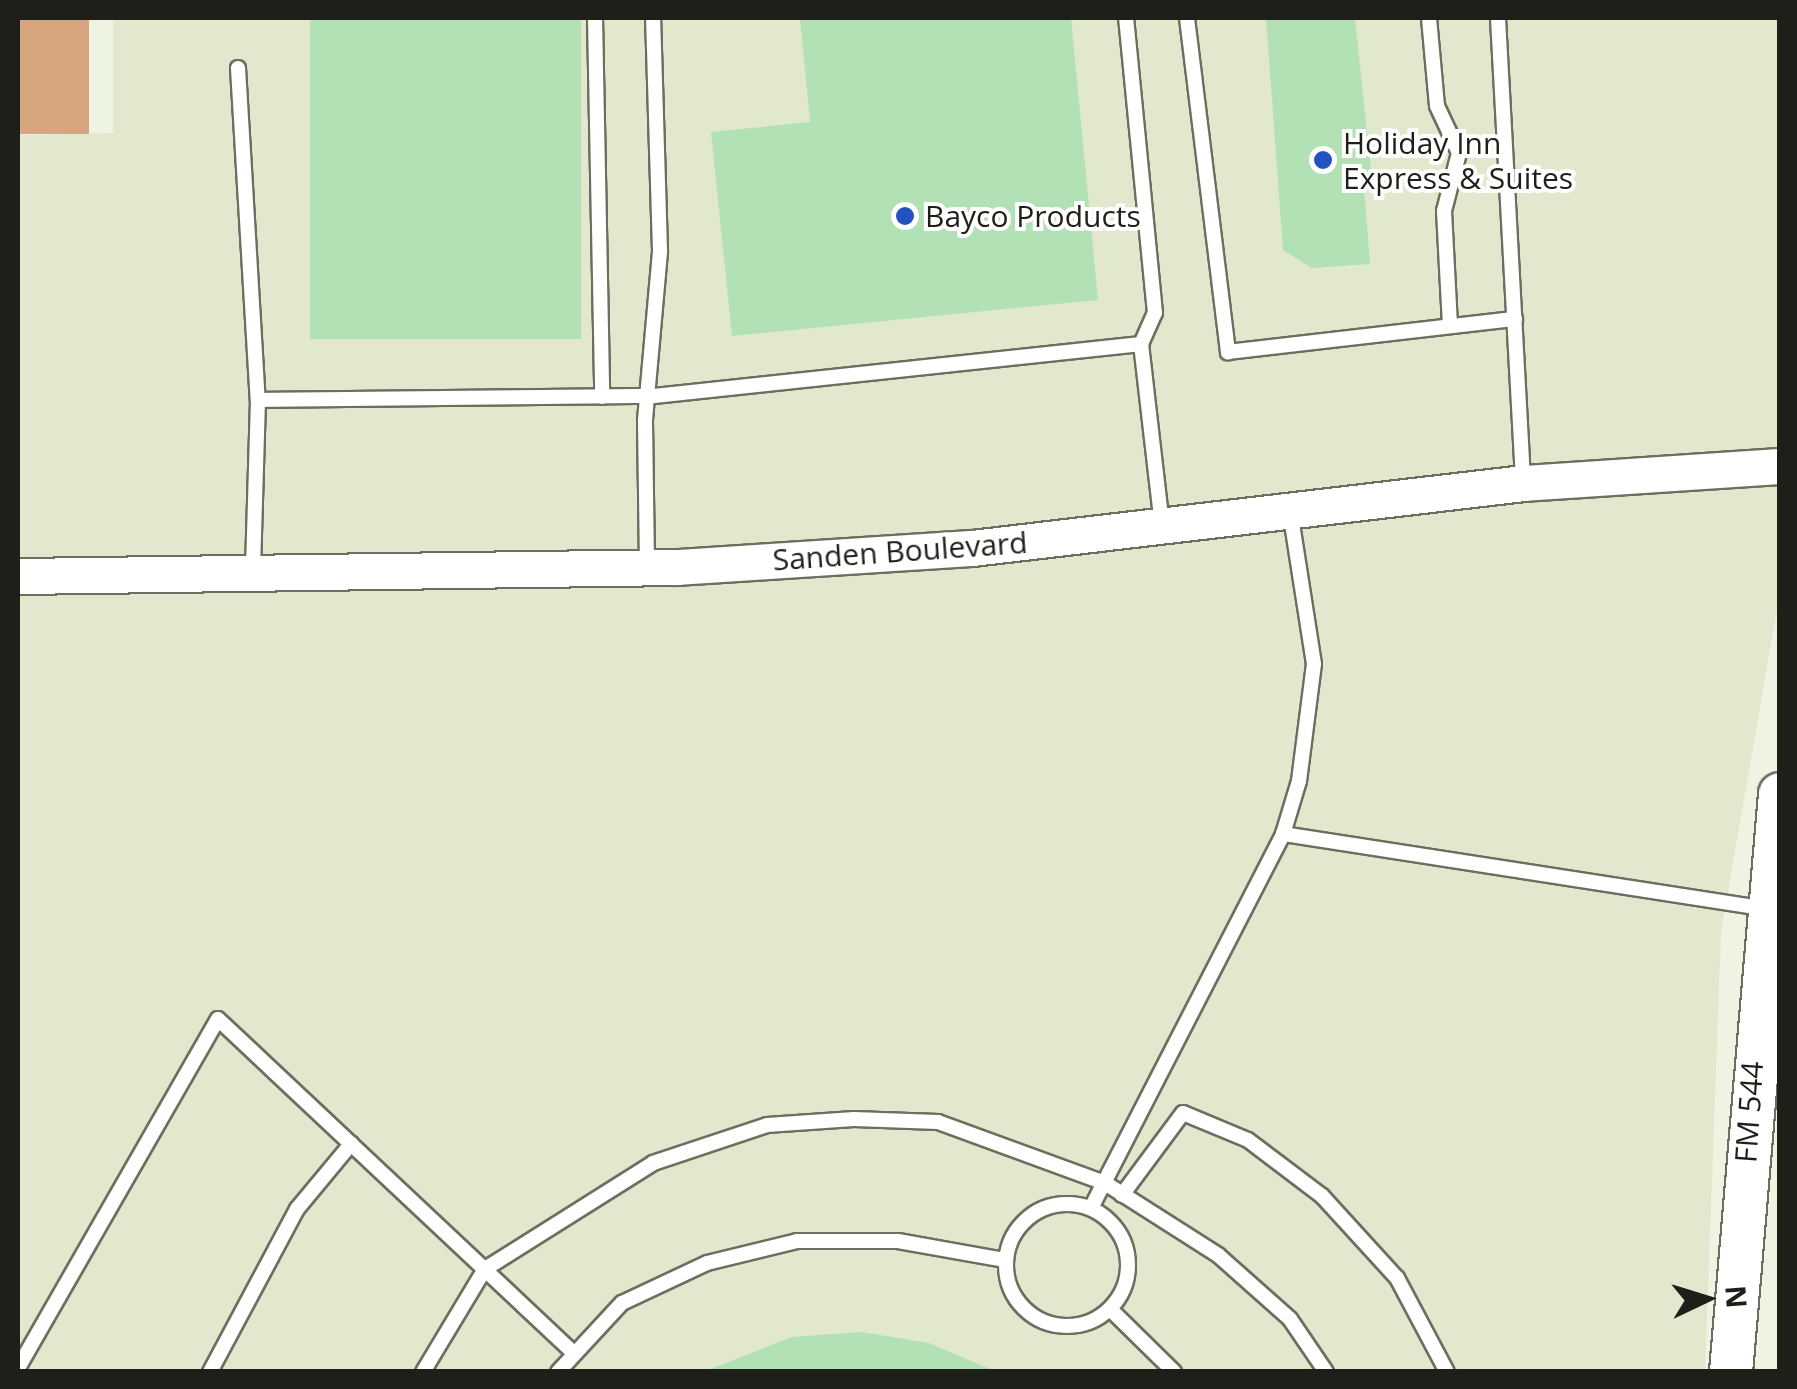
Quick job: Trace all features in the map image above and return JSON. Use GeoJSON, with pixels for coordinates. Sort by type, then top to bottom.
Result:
{"type":"FeatureCollection","features":[{"type":"Feature","properties":{"kind":"main road","name":"FM 544"},"geometry":{"type":"LineString","coordinates":[[1732,1372],[1767,909],[1780,794]]}},
{"type":"Feature","properties":{"kind":"street","name":"Sanden Boulevard"},"geometry":{"type":"LineString","coordinates":[[18,576],[647,567],[1162,526],[1524,483],[1780,466]]}},
{"type":"Feature","properties":{"kind":"lane"},"geometry":{"type":"LineString","coordinates":[[595,18],[602,397]]}},
{"type":"Feature","properties":{"kind":"lane"},"geometry":{"type":"LineString","coordinates":[[647,567],[645,420],[654,396],[653,18]]}},
{"type":"Feature","properties":{"kind":"lane"},"geometry":{"type":"LineString","coordinates":[[1126,18],[1155,313],[1141,344],[1162,526]]}},
{"type":"Feature","properties":{"kind":"lane"},"geometry":{"type":"LineString","coordinates":[[1187,18],[1228,352],[1515,318]]}},
{"type":"Feature","properties":{"kind":"lane"},"geometry":{"type":"LineString","coordinates":[[1429,18],[1437,106],[1459,153],[1444,210],[1450,326]]}},
{"type":"Feature","properties":{"kind":"lane"},"geometry":{"type":"LineString","coordinates":[[1498,18],[1524,483]]}},
{"type":"Feature","properties":{"kind":"lane"},"geometry":{"type":"LineString","coordinates":[[238,68],[258,400],[253,573]]}},
{"type":"Feature","properties":{"kind":"lane"},"geometry":{"type":"LineString","coordinates":[[258,400],[654,396],[1141,344]]}},
{"type":"Feature","properties":{"kind":"lane"},"geometry":{"type":"LineString","coordinates":[[1091,1208],[1283,834],[1314,664],[1290,510]]}},
{"type":"Feature","properties":{"kind":"lane"},"geometry":{"type":"LineString","coordinates":[[1283,834],[1767,909]]}},
{"type":"Feature","properties":{"kind":"lane"},"geometry":{"type":"LineString","coordinates":[[18,1368],[218,1019],[572,1352]]}},
{"type":"Feature","properties":{"kind":"lane"},"geometry":{"type":"LineString","coordinates":[[1122,1195],[1183,1113],[1248,1140],[1322,1196],[1397,1278],[1447,1372]]}},
{"type":"Feature","properties":{"kind":"lane"},"geometry":{"type":"LineString","coordinates":[[424,1372],[485,1269],[653,1163],[766,1124],[938,1122],[1104,1182],[1218,1256],[1290,1319],[1326,1372]]}},
{"type":"Feature","properties":{"kind":"lane"},"geometry":{"type":"LineString","coordinates":[[210,1372],[297,1209],[350,1144]]}},
{"type":"Feature","properties":{"kind":"lane"},"geometry":{"type":"LineString","coordinates":[[1042,1208],[1091,1208],[1126,1244],[1127,1279],[1110,1309],[1078,1326],[1041,1321],[1014,1296],[1005,1260],[1016,1229],[1042,1208]]}},
{"type":"Feature","properties":{"kind":"lane"},"geometry":{"type":"LineString","coordinates":[[558,1372],[572,1352],[622,1303],[707,1263],[798,1242],[898,1241],[1005,1260]]}},
{"type":"Feature","properties":{"kind":"lane"},"geometry":{"type":"LineString","coordinates":[[1110,1309],[1174,1372]]}},
{"type":"Feature","properties":{"kind":"shaded area"},"geometry":{"type":"Polygon","coordinates":[[[18,18],[89,18],[89,134],[18,134],[18,18]]]}},
{"type":"Feature","properties":{"kind":"shaded area"},"geometry":{"type":"Polygon","coordinates":[[[113,18],[1779,18],[1779,598],[1721,932],[1705,1371],[18,1371],[18,135],[113,133],[113,18]]]}},
{"type":"Feature","properties":{"kind":"building"},"geometry":{"type":"Polygon","coordinates":[[[310,18],[581,18],[581,339],[310,339],[310,18]]]}},
{"type":"Feature","properties":{"kind":"building","name":"Bayco Products"},"geometry":{"type":"Polygon","coordinates":[[[800,18],[1071,18],[1098,300],[732,336],[711,132],[810,122],[800,18]]]}},
{"type":"Feature","properties":{"kind":"building","name":"Holiday Inn Express & Suites"},"geometry":{"type":"Polygon","coordinates":[[[1266,18],[1355,18],[1373,189],[1364,188],[1370,264],[1312,268],[1283,250],[1266,18]]]}},
{"type":"Feature","properties":{"kind":"building"},"geometry":{"type":"Polygon","coordinates":[[[861,1332],[929,1343],[997,1372],[703,1372],[792,1337],[861,1332]]]}},
{"type":"Feature","properties":{"kind":"place","name":"Holiday Inn Express & Suites"},"geometry":{"type":"Point","coordinates":[1323,160]}},
{"type":"Feature","properties":{"kind":"place","name":"Bayco Products"},"geometry":{"type":"Point","coordinates":[905,216]}}]}
